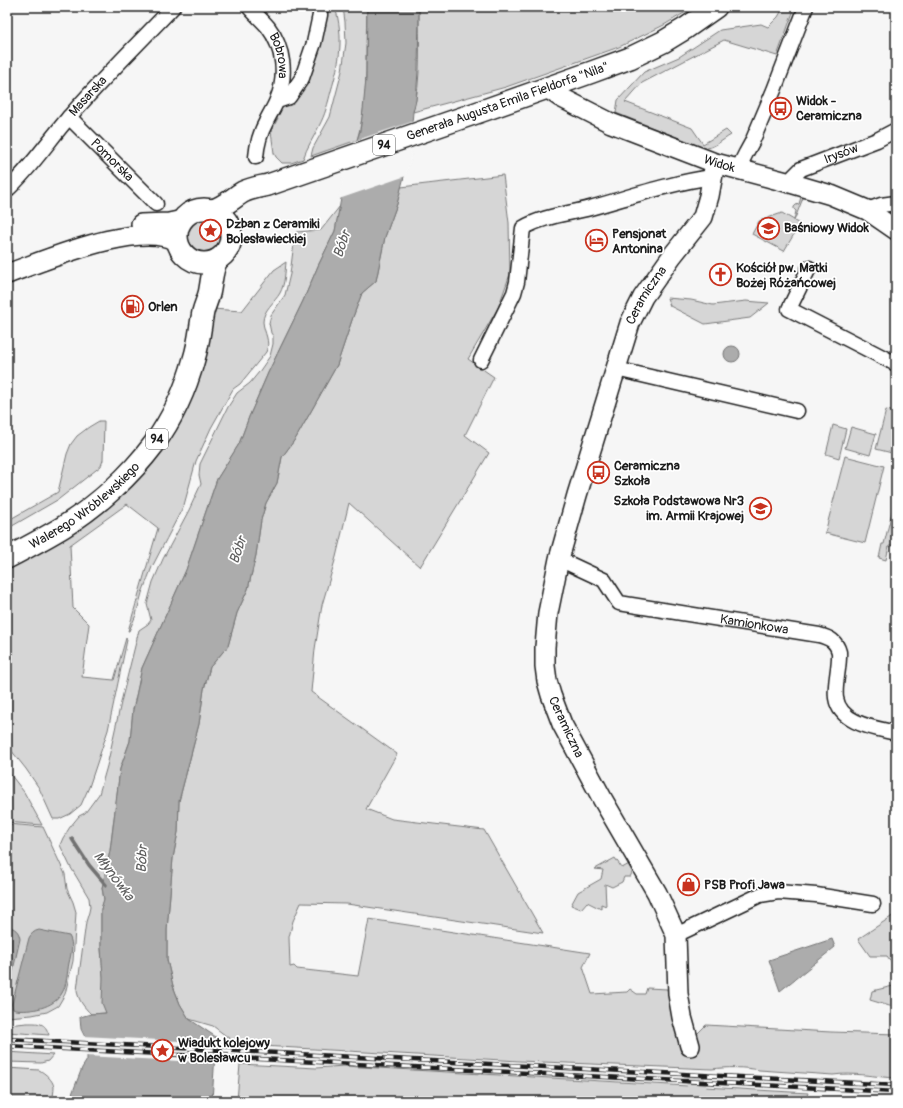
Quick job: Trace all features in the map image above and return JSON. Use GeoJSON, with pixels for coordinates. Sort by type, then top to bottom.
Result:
{"type":"FeatureCollection","features":[{"type":"Feature","properties":{"kind":"main road","name":"Generała Augusta Emila Fieldorfa \"Nila\""},"geometry":{"type":"LineString","coordinates":[[213,210],[224,206],[243,192],[268,185],[479,112],[630,58],[663,42],[716,7]]}},
{"type":"Feature","properties":{"kind":"main road","name":"Generała Augusta Emila Fieldorfa \"Nila\""},"geometry":{"type":"LineString","coordinates":[[230,226],[231,219],[241,207],[268,185]]}},
{"type":"Feature","properties":{"kind":"main road","name":"94"},"geometry":{"type":"LineString","coordinates":[[183,220],[192,212],[206,209],[213,210]]}},
{"type":"Feature","properties":{"kind":"main road"},"geometry":{"type":"LineString","coordinates":[[213,210],[223,216],[230,226]]}},
{"type":"Feature","properties":{"kind":"main road"},"geometry":{"type":"LineString","coordinates":[[178,242],[178,230],[183,220]]}},
{"type":"Feature","properties":{"kind":"main road","name":"94"},"geometry":{"type":"LineString","coordinates":[[217,260],[225,253],[231,241],[230,226]]}},
{"type":"Feature","properties":{"kind":"main road","name":"94"},"geometry":{"type":"LineString","coordinates":[[178,242],[185,254],[192,260]]}},
{"type":"Feature","properties":{"kind":"main road"},"geometry":{"type":"LineString","coordinates":[[192,260],[206,262],[217,260]]}},
{"type":"Feature","properties":{"kind":"main road","name":"Walerego Wróblewskiego"},"geometry":{"type":"LineString","coordinates":[[192,260],[197,271],[204,311]]}},
{"type":"Feature","properties":{"kind":"main road","name":"Walerego Wróblewskiego"},"geometry":{"type":"LineString","coordinates":[[7,558],[63,527],[89,508],[107,494],[129,473],[154,444],[179,401],[194,361],[204,311],[210,291],[212,271],[217,260]]}},
{"type":"Feature","properties":{"kind":"street","name":"Masarska"},"geometry":{"type":"LineString","coordinates":[[7,190],[27,171],[69,117],[100,82],[174,7]]}},
{"type":"Feature","properties":{"kind":"street","name":"Bobrowa"},"geometry":{"type":"LineString","coordinates":[[249,7],[268,27],[274,37],[280,50],[283,65],[283,81],[277,101],[256,146],[256,157]]}},
{"type":"Feature","properties":{"kind":"street"},"geometry":{"type":"LineString","coordinates":[[277,101],[289,97],[302,78],[314,43],[320,15],[320,7]]}},
{"type":"Feature","properties":{"kind":"street"},"geometry":{"type":"LineString","coordinates":[[738,169],[752,142],[774,90],[806,7]]}},
{"type":"Feature","properties":{"kind":"street","name":"Widok"},"geometry":{"type":"LineString","coordinates":[[546,88],[560,97],[611,123],[713,170]]}},
{"type":"Feature","properties":{"kind":"street","name":"Pomorska"},"geometry":{"type":"LineString","coordinates":[[69,117],[156,204]]}},
{"type":"Feature","properties":{"kind":"street","name":"Irysów"},"geometry":{"type":"LineString","coordinates":[[790,183],[801,169],[877,140],[896,130]]}},
{"type":"Feature","properties":{"kind":"street","name":"Widok"},"geometry":{"type":"LineString","coordinates":[[481,360],[514,293],[518,282],[523,228],[532,223],[687,181],[713,170],[738,169],[831,195],[867,210],[896,230]]}},
{"type":"Feature","properties":{"kind":"street","name":"Ceramiczna"},"geometry":{"type":"LineString","coordinates":[[690,1046],[682,1018],[678,994],[676,935],[657,892],[562,724],[551,695],[545,666],[546,628],[559,559],[577,495],[630,323],[643,297],[672,256],[703,217],[709,196],[713,170]]}},
{"type":"Feature","properties":{"kind":"street"},"geometry":{"type":"LineString","coordinates":[[867,210],[881,205],[896,203]]}},
{"type":"Feature","properties":{"kind":"street"},"geometry":{"type":"LineString","coordinates":[[103,241],[125,228],[142,224],[169,223],[183,220]]}},
{"type":"Feature","properties":{"kind":"street"},"geometry":{"type":"LineString","coordinates":[[7,274],[103,241],[142,235],[159,235],[174,239],[178,242]]}},
{"type":"Feature","properties":{"kind":"street"},"geometry":{"type":"LineString","coordinates":[[809,268],[789,308],[896,364]]}},
{"type":"Feature","properties":{"kind":"street"},"geometry":{"type":"LineString","coordinates":[[616,369],[797,411]]}},
{"type":"Feature","properties":{"kind":"street","name":"Kamionkowa"},"geometry":{"type":"LineString","coordinates":[[559,559],[604,580],[619,603],[819,635],[832,640],[838,647],[839,652],[836,699],[842,710],[850,718],[862,725],[896,733]]}},
{"type":"Feature","properties":{"kind":"street"},"geometry":{"type":"LineString","coordinates":[[676,935],[760,895],[778,892],[816,895],[873,904]]}},
{"type":"Feature","properties":{"kind":"shaded area"},"geometry":{"type":"Polygon","coordinates":[[[325,7],[335,7],[338,18],[340,39],[339,59],[329,100],[323,118],[306,150],[303,159],[291,163],[282,163],[274,153],[271,132],[278,118],[275,116],[279,108],[289,103],[307,78],[317,58],[325,7]]]}},
{"type":"Feature","properties":{"kind":"shaded area"},"geometry":{"type":"Polygon","coordinates":[[[343,7],[367,7],[365,94],[360,129],[357,140],[311,156],[313,148],[330,117],[342,71],[346,43],[343,7]]]}},
{"type":"Feature","properties":{"kind":"shaded area"},"geometry":{"type":"Polygon","coordinates":[[[419,7],[694,7],[664,25],[619,47],[506,87],[413,112],[419,74],[419,7]]]}},
{"type":"Feature","properties":{"kind":"shaded area"},"geometry":{"type":"Polygon","coordinates":[[[780,7],[795,7],[777,56],[724,40],[642,83],[625,102],[692,128],[703,144],[726,130],[731,135],[721,142],[714,146],[704,148],[616,113],[618,100],[644,72],[679,57],[720,30],[761,24],[768,27],[778,17],[782,10],[780,7]]]}},
{"type":"Feature","properties":{"kind":"shaded area"},"geometry":{"type":"Polygon","coordinates":[[[503,175],[509,223],[510,274],[498,308],[468,359],[494,377],[465,435],[489,453],[420,567],[349,503],[336,557],[322,605],[315,649],[311,692],[397,754],[366,809],[392,819],[484,830],[543,933],[347,904],[301,903],[293,921],[289,937],[290,967],[294,966],[297,969],[358,976],[369,919],[590,953],[583,967],[592,994],[627,992],[630,989],[637,994],[645,994],[647,988],[667,989],[670,1002],[696,1046],[697,1034],[706,1025],[896,1034],[896,1078],[857,1074],[833,1075],[741,1068],[712,1069],[519,1061],[262,1046],[261,1043],[234,1042],[213,1026],[189,1019],[180,1004],[173,986],[167,960],[167,930],[173,858],[178,832],[179,801],[199,724],[204,689],[210,667],[228,646],[237,613],[248,589],[256,555],[261,520],[266,503],[277,483],[282,457],[296,438],[337,365],[362,293],[376,281],[385,237],[397,204],[401,187],[503,175]]]}},
{"type":"Feature","properties":{"kind":"shaded area"},"geometry":{"type":"Polygon","coordinates":[[[801,197],[803,198],[794,221],[800,224],[784,251],[752,234],[759,221],[782,213],[794,220],[796,211],[794,207],[799,204],[801,197]]]}},
{"type":"Feature","properties":{"kind":"shaded area"},"geometry":{"type":"Polygon","coordinates":[[[340,206],[335,231],[268,373],[239,444],[217,479],[186,570],[142,668],[133,710],[130,741],[120,769],[110,851],[102,888],[104,900],[101,909],[101,948],[106,1013],[91,1014],[82,1003],[77,990],[86,922],[90,907],[89,898],[70,866],[60,845],[70,827],[79,816],[85,813],[99,794],[139,630],[151,620],[147,604],[153,582],[201,484],[199,475],[200,464],[228,407],[237,393],[250,383],[270,356],[273,336],[269,323],[271,315],[285,295],[290,274],[296,232],[321,230],[340,206]]]}},
{"type":"Feature","properties":{"kind":"shaded area"},"geometry":{"type":"Polygon","coordinates":[[[205,218],[217,223],[222,235],[217,247],[205,252],[193,247],[188,235],[193,223],[205,218]]]}},
{"type":"Feature","properties":{"kind":"shaded area"},"geometry":{"type":"Polygon","coordinates":[[[286,262],[282,289],[267,310],[263,322],[268,344],[266,352],[240,384],[233,389],[211,428],[196,461],[184,505],[152,567],[129,631],[158,528],[127,504],[70,545],[73,608],[89,624],[82,677],[114,680],[126,638],[127,640],[108,730],[89,787],[81,805],[70,814],[59,819],[53,819],[39,788],[7,745],[7,569],[40,552],[148,467],[212,309],[242,311],[274,270],[286,262]]]}},
{"type":"Feature","properties":{"kind":"shaded area"},"geometry":{"type":"Polygon","coordinates":[[[667,298],[691,300],[713,305],[746,301],[769,303],[750,318],[705,324],[670,306],[667,298]]]}},
{"type":"Feature","properties":{"kind":"shaded area"},"geometry":{"type":"Polygon","coordinates":[[[886,410],[896,412],[896,454],[876,449],[886,410]]]}},
{"type":"Feature","properties":{"kind":"shaded area"},"geometry":{"type":"Polygon","coordinates":[[[99,421],[104,421],[103,460],[101,466],[59,499],[7,529],[7,521],[58,492],[67,454],[71,444],[77,436],[99,421]]]}},
{"type":"Feature","properties":{"kind":"shaded area"},"geometry":{"type":"Polygon","coordinates":[[[833,425],[846,429],[839,458],[826,454],[833,425]]]}},
{"type":"Feature","properties":{"kind":"shaded area"},"geometry":{"type":"Polygon","coordinates":[[[851,427],[876,434],[870,455],[845,448],[851,427]]]}},
{"type":"Feature","properties":{"kind":"shaded area"},"geometry":{"type":"Polygon","coordinates":[[[845,456],[884,466],[865,543],[825,533],[845,456]]]}},
{"type":"Feature","properties":{"kind":"shaded area"},"geometry":{"type":"Polygon","coordinates":[[[896,496],[896,533],[893,546],[889,546],[886,560],[879,558],[896,496]]]}},
{"type":"Feature","properties":{"kind":"shaded area"},"geometry":{"type":"Polygon","coordinates":[[[7,770],[24,792],[42,825],[7,822],[7,770]]]}},
{"type":"Feature","properties":{"kind":"shaded area"},"geometry":{"type":"Polygon","coordinates":[[[7,824],[43,827],[65,874],[67,889],[76,912],[73,961],[65,994],[58,1006],[47,1012],[7,1017],[7,824]]]}},
{"type":"Feature","properties":{"kind":"shaded area"},"geometry":{"type":"Polygon","coordinates":[[[615,858],[622,868],[631,863],[634,869],[630,877],[624,877],[622,882],[612,887],[605,884],[606,906],[601,904],[601,909],[587,902],[581,909],[571,905],[578,892],[601,879],[603,870],[595,869],[615,858]]]}},
{"type":"Feature","properties":{"kind":"shaded area"},"geometry":{"type":"Polygon","coordinates":[[[894,915],[896,916],[896,968],[887,956],[870,956],[858,939],[894,915]]]}},
{"type":"Feature","properties":{"kind":"shaded area"},"geometry":{"type":"Polygon","coordinates":[[[896,982],[896,1008],[870,1000],[872,991],[893,986],[896,982]]]}},
{"type":"Feature","properties":{"kind":"shaded area"},"geometry":{"type":"Polygon","coordinates":[[[27,1023],[43,1025],[49,1035],[7,1032],[7,1025],[27,1023]]]}},
{"type":"Feature","properties":{"kind":"shaded area"},"geometry":{"type":"Polygon","coordinates":[[[7,1052],[53,1055],[48,1061],[41,1063],[7,1062],[7,1052]]]}},
{"type":"Feature","properties":{"kind":"shaded area"},"geometry":{"type":"Polygon","coordinates":[[[240,1064],[316,1068],[344,1066],[808,1093],[805,1101],[237,1101],[240,1064]]]}},
{"type":"Feature","properties":{"kind":"shaded area"},"geometry":{"type":"Polygon","coordinates":[[[7,1068],[39,1070],[44,1073],[50,1079],[54,1087],[52,1101],[7,1101],[7,1068]]]}},
{"type":"Feature","properties":{"kind":"water","name":"Bóbr"},"geometry":{"type":"Polygon","coordinates":[[[367,7],[419,7],[418,71],[409,157],[397,204],[385,237],[376,281],[362,293],[337,365],[296,438],[282,457],[277,483],[266,503],[261,520],[256,555],[248,589],[237,613],[228,646],[210,667],[204,689],[199,724],[179,801],[178,832],[173,858],[167,930],[167,960],[173,986],[180,1004],[189,1019],[216,1037],[212,1101],[71,1101],[72,1094],[82,1068],[87,1060],[87,1041],[81,1029],[80,1017],[91,1014],[106,1013],[102,1003],[103,977],[101,909],[104,899],[102,888],[110,851],[120,769],[130,741],[133,710],[142,668],[186,570],[217,479],[239,444],[268,373],[335,231],[345,177],[360,131],[363,110],[366,79],[367,7]]]}},
{"type":"Feature","properties":{"kind":"water"},"geometry":{"type":"Polygon","coordinates":[[[732,346],[738,348],[740,354],[738,360],[732,362],[726,360],[724,354],[726,348],[732,346]]]}},
{"type":"Feature","properties":{"kind":"water"},"geometry":{"type":"Polygon","coordinates":[[[7,926],[16,930],[20,939],[7,997],[7,926]]]}},
{"type":"Feature","properties":{"kind":"water"},"geometry":{"type":"Polygon","coordinates":[[[39,930],[69,936],[71,939],[72,949],[65,986],[58,998],[48,1005],[41,1008],[28,1010],[15,1010],[13,1009],[12,1004],[29,938],[33,933],[39,930]]]}},
{"type":"Feature","properties":{"kind":"water"},"geometry":{"type":"Polygon","coordinates":[[[832,939],[835,947],[780,991],[769,960],[832,939]]]}},
{"type":"Feature","properties":{"kind":"pier"},"geometry":{"type":"Polygon","coordinates":[[[414,121],[411,158],[406,176],[339,199],[343,176],[354,141],[414,121]]]}},
{"type":"Feature","properties":{"kind":"pier"},"geometry":{"type":"Polygon","coordinates":[[[81,1033],[83,1036],[218,1043],[217,1063],[85,1056],[85,1042],[81,1033]]]}},
{"type":"Feature","properties":{"kind":"waterway","name":"Młynówka"},"geometry":{"type":"LineString","coordinates":[[72,839],[89,865],[106,885]]}},
{"type":"Feature","properties":{"kind":"tunnel"},"geometry":{"type":"LineString","coordinates":[[690,1046],[699,1101]]}},
{"type":"Feature","properties":{"kind":"railway"},"geometry":{"type":"LineString","coordinates":[[7,1039],[896,1085]]}},
{"type":"Feature","properties":{"kind":"railway"},"geometry":{"type":"LineString","coordinates":[[7,1046],[896,1092]]}},
{"type":"Feature","properties":{"kind":"place","name":"Widok - Ceramiczna"},"geometry":{"type":"Point","coordinates":[780,108]}},
{"type":"Feature","properties":{"kind":"place","name":"Baśniowy Widok"},"geometry":{"type":"Point","coordinates":[769,228]}},
{"type":"Feature","properties":{"kind":"place","name":"Dzban z Ceramiki Bolesławieckiej"},"geometry":{"type":"Point","coordinates":[211,231]}},
{"type":"Feature","properties":{"kind":"place","name":"Pensjonat Antonina"},"geometry":{"type":"Point","coordinates":[597,241]}},
{"type":"Feature","properties":{"kind":"place","name":"Kościół pw. Matki Bożej Różańcowej"},"geometry":{"type":"Point","coordinates":[720,275]}},
{"type":"Feature","properties":{"kind":"place","name":"Orlen"},"geometry":{"type":"Point","coordinates":[132,307]}},
{"type":"Feature","properties":{"kind":"place","name":"Ceramiczna Szkoła"},"geometry":{"type":"Point","coordinates":[599,473]}},
{"type":"Feature","properties":{"kind":"place","name":"Szkoła Podstawowa Nr3 im. Armii Krajowej"},"geometry":{"type":"Point","coordinates":[760,508]}},
{"type":"Feature","properties":{"kind":"place","name":"PSB Profi Jawa"},"geometry":{"type":"Point","coordinates":[688,885]}},
{"type":"Feature","properties":{"kind":"place","name":"Wiadukt kolejowy w Bolesławcu"},"geometry":{"type":"Point","coordinates":[162,1050]}}]}
